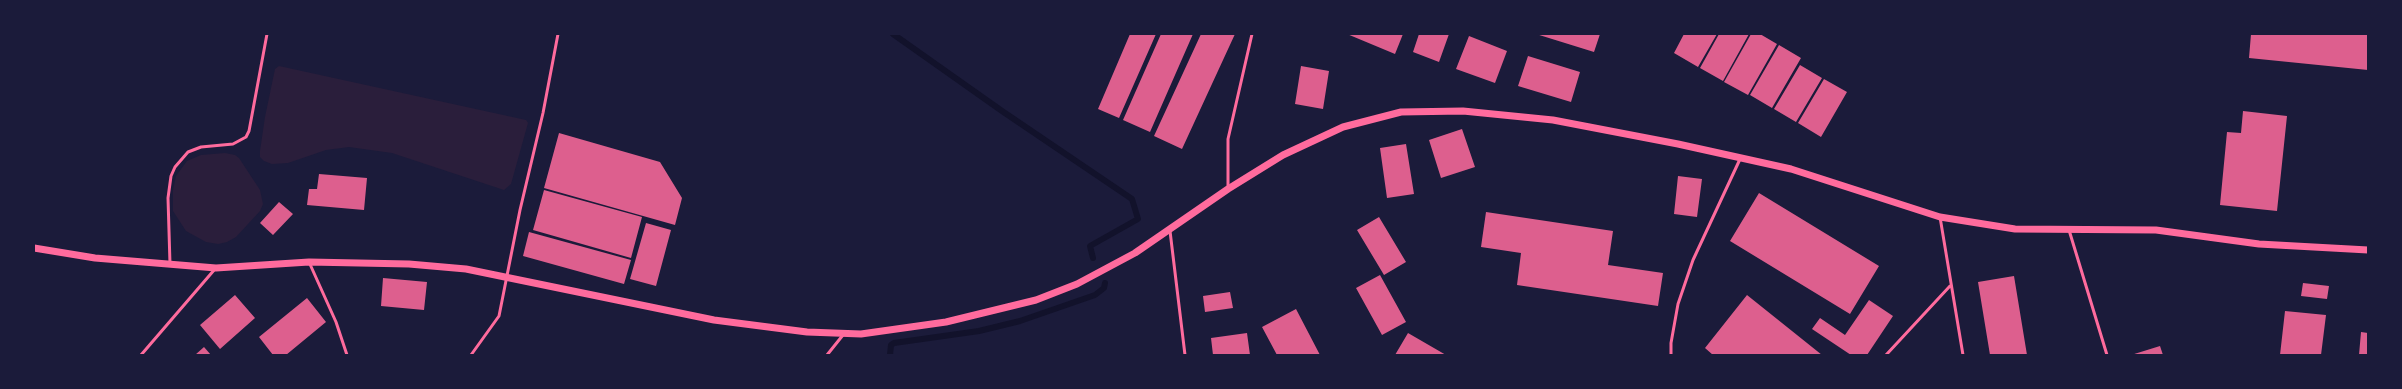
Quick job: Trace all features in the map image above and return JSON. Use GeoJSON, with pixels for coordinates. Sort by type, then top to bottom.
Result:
{"type":"FeatureCollection","features":[{"type":"Feature","properties":{"kind":"street"},"geometry":{"type":"LineString","coordinates":[[34,248],[95,258],[170,266],[216,268],[309,262],[409,264],[466,269],[714,320],[800,331],[861,334],[946,322],[1036,300],[1084,280],[1136,253],[1228,189],[1283,155],[1343,127],[1400,112],[1462,111],[1553,120],[1741,157],[1791,169],[1940,217],[2015,229],[2156,230],[2259,244],[2368,250]]}},
{"type":"Feature","properties":{"kind":"lane"},"geometry":{"type":"LineString","coordinates":[[170,266],[168,188],[174,166],[182,157],[195,148],[233,144],[246,137],[249,131],[267,34]]}},
{"type":"Feature","properties":{"kind":"lane"},"geometry":{"type":"LineString","coordinates":[[471,355],[499,316],[520,210],[543,113],[558,34]]}},
{"type":"Feature","properties":{"kind":"lane"},"geometry":{"type":"LineString","coordinates":[[1228,189],[1228,139],[1252,34]]}},
{"type":"Feature","properties":{"kind":"lane"},"geometry":{"type":"LineString","coordinates":[[1671,355],[1671,343],[1678,304],[1693,260],[1741,157]]}},
{"type":"Feature","properties":{"kind":"lane"},"geometry":{"type":"LineString","coordinates":[[1940,217],[1950,286],[1963,355]]}},
{"type":"Feature","properties":{"kind":"lane"},"geometry":{"type":"LineString","coordinates":[[1170,229],[1185,355]]}},
{"type":"Feature","properties":{"kind":"lane"},"geometry":{"type":"LineString","coordinates":[[2069,230],[2107,355]]}},
{"type":"Feature","properties":{"kind":"lane"},"geometry":{"type":"LineString","coordinates":[[309,262],[336,322],[347,355]]}},
{"type":"Feature","properties":{"kind":"lane"},"geometry":{"type":"LineString","coordinates":[[141,355],[216,268]]}},
{"type":"Feature","properties":{"kind":"lane"},"geometry":{"type":"LineString","coordinates":[[1886,355],[1950,286]]}},
{"type":"Feature","properties":{"kind":"lane"},"geometry":{"type":"LineString","coordinates":[[827,355],[844,333]]}},
{"type":"Feature","properties":{"kind":"shaded area"},"geometry":{"type":"Polygon","coordinates":[[[279,66],[526,120],[528,123],[511,184],[504,190],[392,153],[349,147],[326,150],[288,163],[272,164],[264,161],[260,157],[260,151],[265,117],[275,69],[279,66]]]}},
{"type":"Feature","properties":{"kind":"shaded area"},"geometry":{"type":"Polygon","coordinates":[[[225,153],[235,155],[239,158],[260,190],[263,204],[260,211],[236,237],[227,242],[218,244],[206,242],[186,231],[173,211],[173,190],[176,176],[187,161],[201,155],[225,153]]]}},
{"type":"Feature","properties":{"kind":"building"},"geometry":{"type":"Polygon","coordinates":[[[1130,34],[1156,34],[1119,118],[1098,109],[1130,34]]]}},
{"type":"Feature","properties":{"kind":"building"},"geometry":{"type":"Polygon","coordinates":[[[1161,34],[1193,34],[1150,132],[1123,120],[1161,34]]]}},
{"type":"Feature","properties":{"kind":"building"},"geometry":{"type":"Polygon","coordinates":[[[1201,34],[1235,34],[1182,149],[1154,136],[1201,34]]]}},
{"type":"Feature","properties":{"kind":"building"},"geometry":{"type":"Polygon","coordinates":[[[1347,34],[1403,34],[1395,54],[1347,34]]]}},
{"type":"Feature","properties":{"kind":"building"},"geometry":{"type":"Polygon","coordinates":[[[1419,34],[1449,34],[1439,62],[1413,52],[1419,34]]]}},
{"type":"Feature","properties":{"kind":"building"},"geometry":{"type":"Polygon","coordinates":[[[1536,34],[1600,34],[1594,52],[1536,34]]]}},
{"type":"Feature","properties":{"kind":"building"},"geometry":{"type":"Polygon","coordinates":[[[1684,34],[1717,34],[1698,67],[1674,53],[1684,34]]]}},
{"type":"Feature","properties":{"kind":"building"},"geometry":{"type":"Polygon","coordinates":[[[1719,34],[1749,34],[1723,81],[1700,68],[1719,34]]]}},
{"type":"Feature","properties":{"kind":"building"},"geometry":{"type":"Polygon","coordinates":[[[1751,34],[1760,34],[1777,44],[1748,95],[1724,82],[1751,34]]]}},
{"type":"Feature","properties":{"kind":"building"},"geometry":{"type":"Polygon","coordinates":[[[2251,34],[2368,34],[2368,70],[2249,58],[2251,34]]]}},
{"type":"Feature","properties":{"kind":"building"},"geometry":{"type":"Polygon","coordinates":[[[1469,36],[1507,51],[1495,83],[1456,69],[1469,36]]]}},
{"type":"Feature","properties":{"kind":"building"},"geometry":{"type":"Polygon","coordinates":[[[1779,45],[1801,58],[1772,108],[1750,95],[1779,45]]]}},
{"type":"Feature","properties":{"kind":"building"},"geometry":{"type":"Polygon","coordinates":[[[1528,56],[1580,72],[1571,102],[1518,86],[1528,56]]]}},
{"type":"Feature","properties":{"kind":"building"},"geometry":{"type":"Polygon","coordinates":[[[1800,65],[1822,78],[1796,122],[1774,109],[1800,65]]]}},
{"type":"Feature","properties":{"kind":"building"},"geometry":{"type":"Polygon","coordinates":[[[1301,66],[1329,71],[1323,109],[1295,104],[1301,66]]]}},
{"type":"Feature","properties":{"kind":"building"},"geometry":{"type":"Polygon","coordinates":[[[1824,79],[1847,92],[1821,137],[1798,123],[1824,79]]]}},
{"type":"Feature","properties":{"kind":"building"},"geometry":{"type":"Polygon","coordinates":[[[2243,111],[2287,116],[2277,211],[2220,205],[2227,132],[2241,133],[2243,111]]]}},
{"type":"Feature","properties":{"kind":"building"},"geometry":{"type":"Polygon","coordinates":[[[1462,129],[1475,167],[1441,178],[1429,140],[1462,129]]]}},
{"type":"Feature","properties":{"kind":"building"},"geometry":{"type":"Polygon","coordinates":[[[559,133],[660,162],[682,198],[675,225],[544,188],[559,133]]]}},
{"type":"Feature","properties":{"kind":"building"},"geometry":{"type":"Polygon","coordinates":[[[1406,144],[1414,194],[1387,198],[1380,148],[1406,144]]]}},
{"type":"Feature","properties":{"kind":"building"},"geometry":{"type":"Polygon","coordinates":[[[319,174],[367,178],[364,210],[307,205],[309,189],[317,189],[319,174]]]}},
{"type":"Feature","properties":{"kind":"building"},"geometry":{"type":"Polygon","coordinates":[[[1678,176],[1702,179],[1697,217],[1674,214],[1678,176]]]}},
{"type":"Feature","properties":{"kind":"building"},"geometry":{"type":"Polygon","coordinates":[[[544,190],[642,217],[631,258],[533,230],[544,190]]]}},
{"type":"Feature","properties":{"kind":"building"},"geometry":{"type":"Polygon","coordinates":[[[1759,193],[1879,266],[1850,314],[1730,241],[1759,193]]]}},
{"type":"Feature","properties":{"kind":"building"},"geometry":{"type":"Polygon","coordinates":[[[279,202],[293,214],[273,235],[260,223],[279,202]]]}},
{"type":"Feature","properties":{"kind":"building"},"geometry":{"type":"Polygon","coordinates":[[[1486,212],[1613,231],[1608,265],[1663,273],[1658,306],[1517,285],[1521,253],[1481,247],[1486,212]]]}},
{"type":"Feature","properties":{"kind":"building"},"geometry":{"type":"Polygon","coordinates":[[[1379,217],[1406,262],[1384,275],[1357,230],[1379,217]]]}},
{"type":"Feature","properties":{"kind":"building"},"geometry":{"type":"Polygon","coordinates":[[[646,223],[671,230],[656,286],[630,279],[646,223]]]}},
{"type":"Feature","properties":{"kind":"building"},"geometry":{"type":"Polygon","coordinates":[[[529,232],[631,260],[624,284],[523,256],[529,232]]]}},
{"type":"Feature","properties":{"kind":"building"},"geometry":{"type":"Polygon","coordinates":[[[1380,275],[1406,322],[1382,335],[1356,288],[1380,275]]]}},
{"type":"Feature","properties":{"kind":"building"},"geometry":{"type":"Polygon","coordinates":[[[2014,276],[2027,355],[1990,355],[1978,282],[2014,276]]]}},
{"type":"Feature","properties":{"kind":"building"},"geometry":{"type":"Polygon","coordinates":[[[383,278],[427,282],[424,310],[381,306],[383,278]]]}},
{"type":"Feature","properties":{"kind":"building"},"geometry":{"type":"Polygon","coordinates":[[[2303,283],[2329,286],[2327,299],[2301,296],[2303,283]]]}},
{"type":"Feature","properties":{"kind":"building"},"geometry":{"type":"Polygon","coordinates":[[[1230,292],[1233,308],[1205,312],[1203,296],[1230,292]]]}},
{"type":"Feature","properties":{"kind":"building"},"geometry":{"type":"Polygon","coordinates":[[[235,295],[255,318],[220,349],[200,325],[235,295]]]}},
{"type":"Feature","properties":{"kind":"building"},"geometry":{"type":"Polygon","coordinates":[[[1747,295],[1822,355],[1713,355],[1705,348],[1747,295]]]}},
{"type":"Feature","properties":{"kind":"building"},"geometry":{"type":"Polygon","coordinates":[[[307,298],[326,322],[286,355],[273,355],[259,337],[307,298]]]}},
{"type":"Feature","properties":{"kind":"building"},"geometry":{"type":"Polygon","coordinates":[[[1869,300],[1893,316],[1867,355],[1851,355],[1812,329],[1820,318],[1845,335],[1869,300]]]}},
{"type":"Feature","properties":{"kind":"building"},"geometry":{"type":"Polygon","coordinates":[[[1296,309],[1320,355],[1277,355],[1262,327],[1296,309]]]}},
{"type":"Feature","properties":{"kind":"building"},"geometry":{"type":"Polygon","coordinates":[[[2285,311],[2326,315],[2321,355],[2280,355],[2285,311]]]}},
{"type":"Feature","properties":{"kind":"building"},"geometry":{"type":"Polygon","coordinates":[[[2361,332],[2368,333],[2368,355],[2359,355],[2361,332]]]}},
{"type":"Feature","properties":{"kind":"building"},"geometry":{"type":"Polygon","coordinates":[[[1247,333],[1250,355],[1213,355],[1211,338],[1247,333]]]}},
{"type":"Feature","properties":{"kind":"building"},"geometry":{"type":"Polygon","coordinates":[[[1408,333],[1446,355],[1395,355],[1408,333]]]}},
{"type":"Feature","properties":{"kind":"building"},"geometry":{"type":"Polygon","coordinates":[[[2160,346],[2163,355],[2131,355],[2160,346]]]}},
{"type":"Feature","properties":{"kind":"building"},"geometry":{"type":"Polygon","coordinates":[[[204,347],[211,355],[195,355],[204,347]]]}},
{"type":"Feature","properties":{"kind":"waterway"},"geometry":{"type":"LineString","coordinates":[[893,34],[1002,111],[1132,199],[1138,219],[1090,246],[1093,258]]}},
{"type":"Feature","properties":{"kind":"waterway"},"geometry":{"type":"LineString","coordinates":[[890,355],[891,345],[894,343],[979,331],[1020,321],[1095,295],[1104,288],[1105,283]]}}]}
